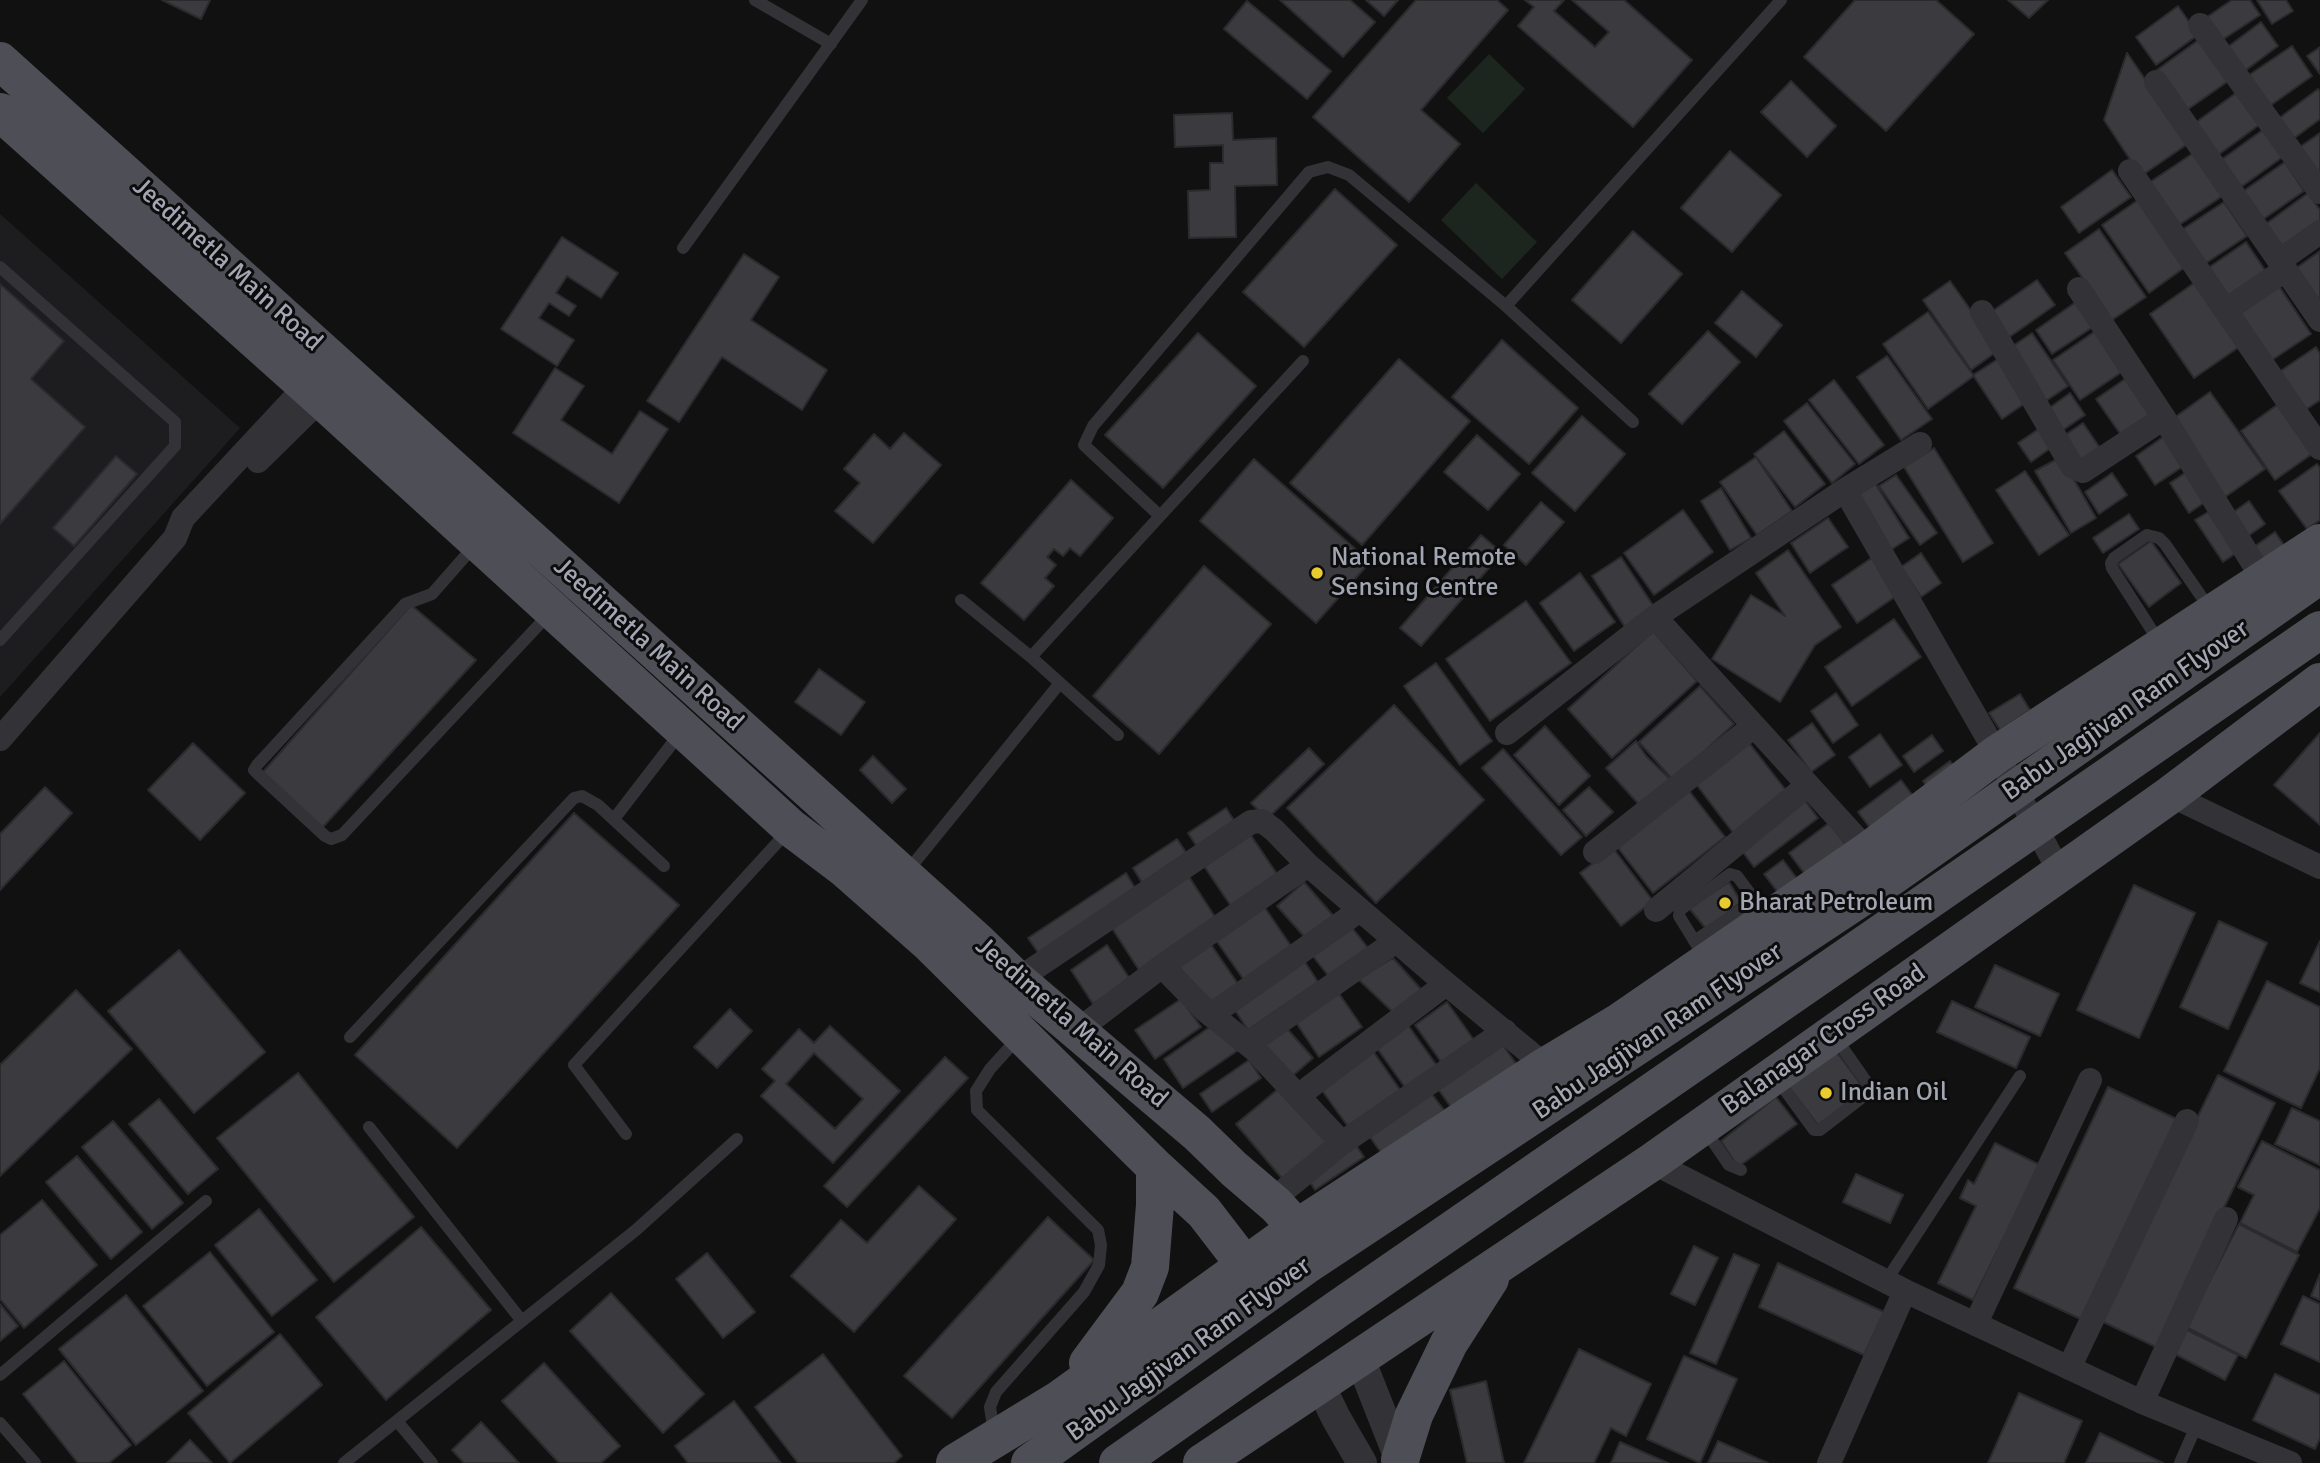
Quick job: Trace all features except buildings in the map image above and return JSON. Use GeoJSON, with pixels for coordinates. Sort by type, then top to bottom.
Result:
{"type":"FeatureCollection","features":[{"type":"Feature","properties":{"kind":"main road","name":"Jeedimetla Main Road"},"geometry":{"type":"LineString","coordinates":[[0,61],[477,525],[552,610],[791,828],[844,868],[919,935],[1204,1212],[1244,1264]]}},
{"type":"Feature","properties":{"kind":"main road","name":"Jeedimetla Main Road"},"geometry":{"type":"LineString","coordinates":[[0,112],[314,393],[903,876],[1017,980],[1197,1133],[1284,1214]]}},
{"type":"Feature","properties":{"kind":"main road"},"geometry":{"type":"LineString","coordinates":[[955,1463],[1060,1399],[1244,1264],[1284,1214],[1621,1021],[1700,951],[1762,910],[1868,851],[1997,754],[2320,543]]}},
{"type":"Feature","properties":{"kind":"main road","name":"Babu Jagjivan Ram Flyover"},"geometry":{"type":"LineString","coordinates":[[1030,1463],[1305,1266],[1874,889],[2320,575]]}},
{"type":"Feature","properties":{"kind":"main road","name":"Babu Jagjivan Ram Flyover"},"geometry":{"type":"LineString","coordinates":[[1118,1463],[2320,630]]}},
{"type":"Feature","properties":{"kind":"main road","name":"Balanagar Cross Road"},"geometry":{"type":"LineString","coordinates":[[1222,1459],[1320,1385],[1703,1126],[2170,795],[2320,682]]}},
{"type":"Feature","properties":{"kind":"main road"},"geometry":{"type":"LineString","coordinates":[[1060,1399],[1140,1293],[1150,1267],[1155,1167]]}},
{"type":"Feature","properties":{"kind":"main road"},"geometry":{"type":"LineString","coordinates":[[1401,1462],[1414,1416],[1449,1343],[1499,1265]]}},
{"type":"Feature","properties":{"kind":"street"},"geometry":{"type":"LineString","coordinates":[[2200,25],[2320,192]]}},
{"type":"Feature","properties":{"kind":"street"},"geometry":{"type":"LineString","coordinates":[[2156,82],[2320,320]]}},
{"type":"Feature","properties":{"kind":"street"},"geometry":{"type":"LineString","coordinates":[[2130,171],[2320,448]]}},
{"type":"Feature","properties":{"kind":"street"},"geometry":{"type":"LineString","coordinates":[[2226,310],[2320,232]]}},
{"type":"Feature","properties":{"kind":"street"},"geometry":{"type":"LineString","coordinates":[[2079,289],[2164,418],[2263,581]]}},
{"type":"Feature","properties":{"kind":"street"},"geometry":{"type":"LineString","coordinates":[[1982,313],[2072,466],[2083,471],[2164,418]]}},
{"type":"Feature","properties":{"kind":"street"},"geometry":{"type":"LineString","coordinates":[[0,738],[175,538],[191,535],[314,393]]}},
{"type":"Feature","properties":{"kind":"street"},"geometry":{"type":"LineString","coordinates":[[1507,733],[1655,617],[1844,490],[1920,444]]}},
{"type":"Feature","properties":{"kind":"street"},"geometry":{"type":"LineString","coordinates":[[1844,490],[1997,754],[2060,873]]}},
{"type":"Feature","properties":{"kind":"street"},"geometry":{"type":"LineString","coordinates":[[1655,617],[1868,851]]}},
{"type":"Feature","properties":{"kind":"street"},"geometry":{"type":"LineString","coordinates":[[1595,852],[1754,726]]}},
{"type":"Feature","properties":{"kind":"street"},"geometry":{"type":"LineString","coordinates":[[1656,910],[1808,785]]}},
{"type":"Feature","properties":{"kind":"street"},"geometry":{"type":"LineString","coordinates":[[2170,795],[2320,867]]}},
{"type":"Feature","properties":{"kind":"street"},"geometry":{"type":"LineString","coordinates":[[1017,980],[1251,822],[1262,821],[1360,910],[1546,1066]]}},
{"type":"Feature","properties":{"kind":"street"},"geometry":{"type":"LineString","coordinates":[[1077,1031],[1162,966],[1308,865]]}},
{"type":"Feature","properties":{"kind":"street"},"geometry":{"type":"LineString","coordinates":[[1211,1015],[1360,910]]}},
{"type":"Feature","properties":{"kind":"street"},"geometry":{"type":"LineString","coordinates":[[1248,1044],[1396,941]]}},
{"type":"Feature","properties":{"kind":"street"},"geometry":{"type":"LineString","coordinates":[[1162,966],[1211,1015],[1248,1044],[1342,1143]]}},
{"type":"Feature","properties":{"kind":"street"},"geometry":{"type":"LineString","coordinates":[[1298,1096],[1446,984]]}},
{"type":"Feature","properties":{"kind":"street"},"geometry":{"type":"LineString","coordinates":[[1284,1214],[1342,1143],[1505,1031]]}},
{"type":"Feature","properties":{"kind":"street"},"geometry":{"type":"LineString","coordinates":[[1976,1323],[2090,1080]]}},
{"type":"Feature","properties":{"kind":"street"},"geometry":{"type":"LineString","coordinates":[[2069,1368],[2187,1121]]}},
{"type":"Feature","properties":{"kind":"street"},"geometry":{"type":"LineString","coordinates":[[1652,1162],[1895,1286],[2141,1402],[2290,1463]]}},
{"type":"Feature","properties":{"kind":"street"},"geometry":{"type":"LineString","coordinates":[[2141,1402],[2226,1219]]}},
{"type":"Feature","properties":{"kind":"street"},"geometry":{"type":"LineString","coordinates":[[1829,1463],[1895,1286]]}},
{"type":"Feature","properties":{"kind":"street"},"geometry":{"type":"LineString","coordinates":[[1360,1359],[1401,1462]]}},
{"type":"Feature","properties":{"kind":"street"},"geometry":{"type":"LineString","coordinates":[[1320,1385],[1362,1463]]}},
{"type":"Feature","properties":{"kind":"lane"},"geometry":{"type":"LineString","coordinates":[[755,0],[831,44]]}},
{"type":"Feature","properties":{"kind":"lane"},"geometry":{"type":"LineString","coordinates":[[683,248],[862,0]]}},
{"type":"Feature","properties":{"kind":"lane"},"geometry":{"type":"LineString","coordinates":[[1506,306],[1782,0]]}},
{"type":"Feature","properties":{"kind":"lane"},"geometry":{"type":"LineString","coordinates":[[1160,516],[1084,445],[1093,426],[1309,172],[1328,167],[1349,175],[1506,306],[1633,422]]}},
{"type":"Feature","properties":{"kind":"lane"},"geometry":{"type":"LineString","coordinates":[[0,267],[175,422],[174,446],[0,640]]}},
{"type":"Feature","properties":{"kind":"lane"},"geometry":{"type":"LineString","coordinates":[[1031,657],[1303,361]]}},
{"type":"Feature","properties":{"kind":"lane"},"geometry":{"type":"LineString","coordinates":[[477,525],[432,594],[405,604],[254,770],[331,839],[342,835],[552,610]]}},
{"type":"Feature","properties":{"kind":"lane"},"geometry":{"type":"LineString","coordinates":[[2162,647],[2111,563],[2114,558],[2147,535],[2159,537],[2165,544],[2214,614]]}},
{"type":"Feature","properties":{"kind":"lane"},"geometry":{"type":"LineString","coordinates":[[961,600],[1031,657],[1118,735]]}},
{"type":"Feature","properties":{"kind":"lane"},"geometry":{"type":"LineString","coordinates":[[903,876],[1060,684]]}},
{"type":"Feature","properties":{"kind":"lane"},"geometry":{"type":"LineString","coordinates":[[614,819],[683,729]]}},
{"type":"Feature","properties":{"kind":"lane"},"geometry":{"type":"LineString","coordinates":[[350,1037],[574,799],[582,796],[590,799],[664,866]]}},
{"type":"Feature","properties":{"kind":"lane"},"geometry":{"type":"LineString","coordinates":[[626,1134],[574,1065],[791,828]]}},
{"type":"Feature","properties":{"kind":"lane"},"geometry":{"type":"LineString","coordinates":[[1700,951],[1679,916],[1680,910],[1730,874],[1737,876],[1762,910]]}},
{"type":"Feature","properties":{"kind":"lane"},"geometry":{"type":"LineString","coordinates":[[1770,1078],[1814,1130],[1820,1130],[1868,1093],[1870,1087],[1833,1034]]}},
{"type":"Feature","properties":{"kind":"lane"},"geometry":{"type":"LineString","coordinates":[[995,1439],[990,1407],[996,1392],[1084,1292],[1099,1265],[1101,1245],[1098,1230],[977,1110],[976,1091],[990,1069],[1021,1035]]}},
{"type":"Feature","properties":{"kind":"lane"},"geometry":{"type":"LineString","coordinates":[[1895,1286],[2020,1076]]}},
{"type":"Feature","properties":{"kind":"lane"},"geometry":{"type":"LineString","coordinates":[[1770,1078],[1801,1127]]}},
{"type":"Feature","properties":{"kind":"lane"},"geometry":{"type":"LineString","coordinates":[[1703,1126],[1729,1165],[1741,1170]]}},
{"type":"Feature","properties":{"kind":"lane"},"geometry":{"type":"LineString","coordinates":[[369,1127],[522,1321]]}},
{"type":"Feature","properties":{"kind":"lane"},"geometry":{"type":"LineString","coordinates":[[344,1463],[636,1230],[737,1139]]}},
{"type":"Feature","properties":{"kind":"lane"},"geometry":{"type":"LineString","coordinates":[[0,1375],[206,1201]]}},
{"type":"Feature","properties":{"kind":"lane"},"geometry":{"type":"LineString","coordinates":[[397,1421],[432,1463]]}},
{"type":"Feature","properties":{"kind":"lane"},"geometry":{"type":"LineString","coordinates":[[0,1423],[35,1463]]}},
{"type":"Feature","properties":{"kind":"lane"},"geometry":{"type":"LineString","coordinates":[[2180,1463],[2197,1424]]}},
{"type":"Feature","properties":{"kind":"shaded area"},"geometry":{"type":"Polygon","coordinates":[[[1489,54],[1525,89],[1483,133],[1447,98],[1489,54]]]}},
{"type":"Feature","properties":{"kind":"shaded area"},"geometry":{"type":"Polygon","coordinates":[[[1476,183],[1537,242],[1502,279],[1441,220],[1476,183]]]}},
{"type":"Feature","properties":{"kind":"shaded area"},"geometry":{"type":"Polygon","coordinates":[[[0,214],[240,428],[0,697],[0,214]]]}},
{"type":"Feature","properties":{"kind":"place","name":"National Remote Sensing Centre"},"geometry":{"type":"Point","coordinates":[1317,573]}},
{"type":"Feature","properties":{"kind":"place","name":"Bharat Petroleum"},"geometry":{"type":"Point","coordinates":[1725,903]}},
{"type":"Feature","properties":{"kind":"place","name":"Indian Oil"},"geometry":{"type":"Point","coordinates":[1826,1093]}}]}
